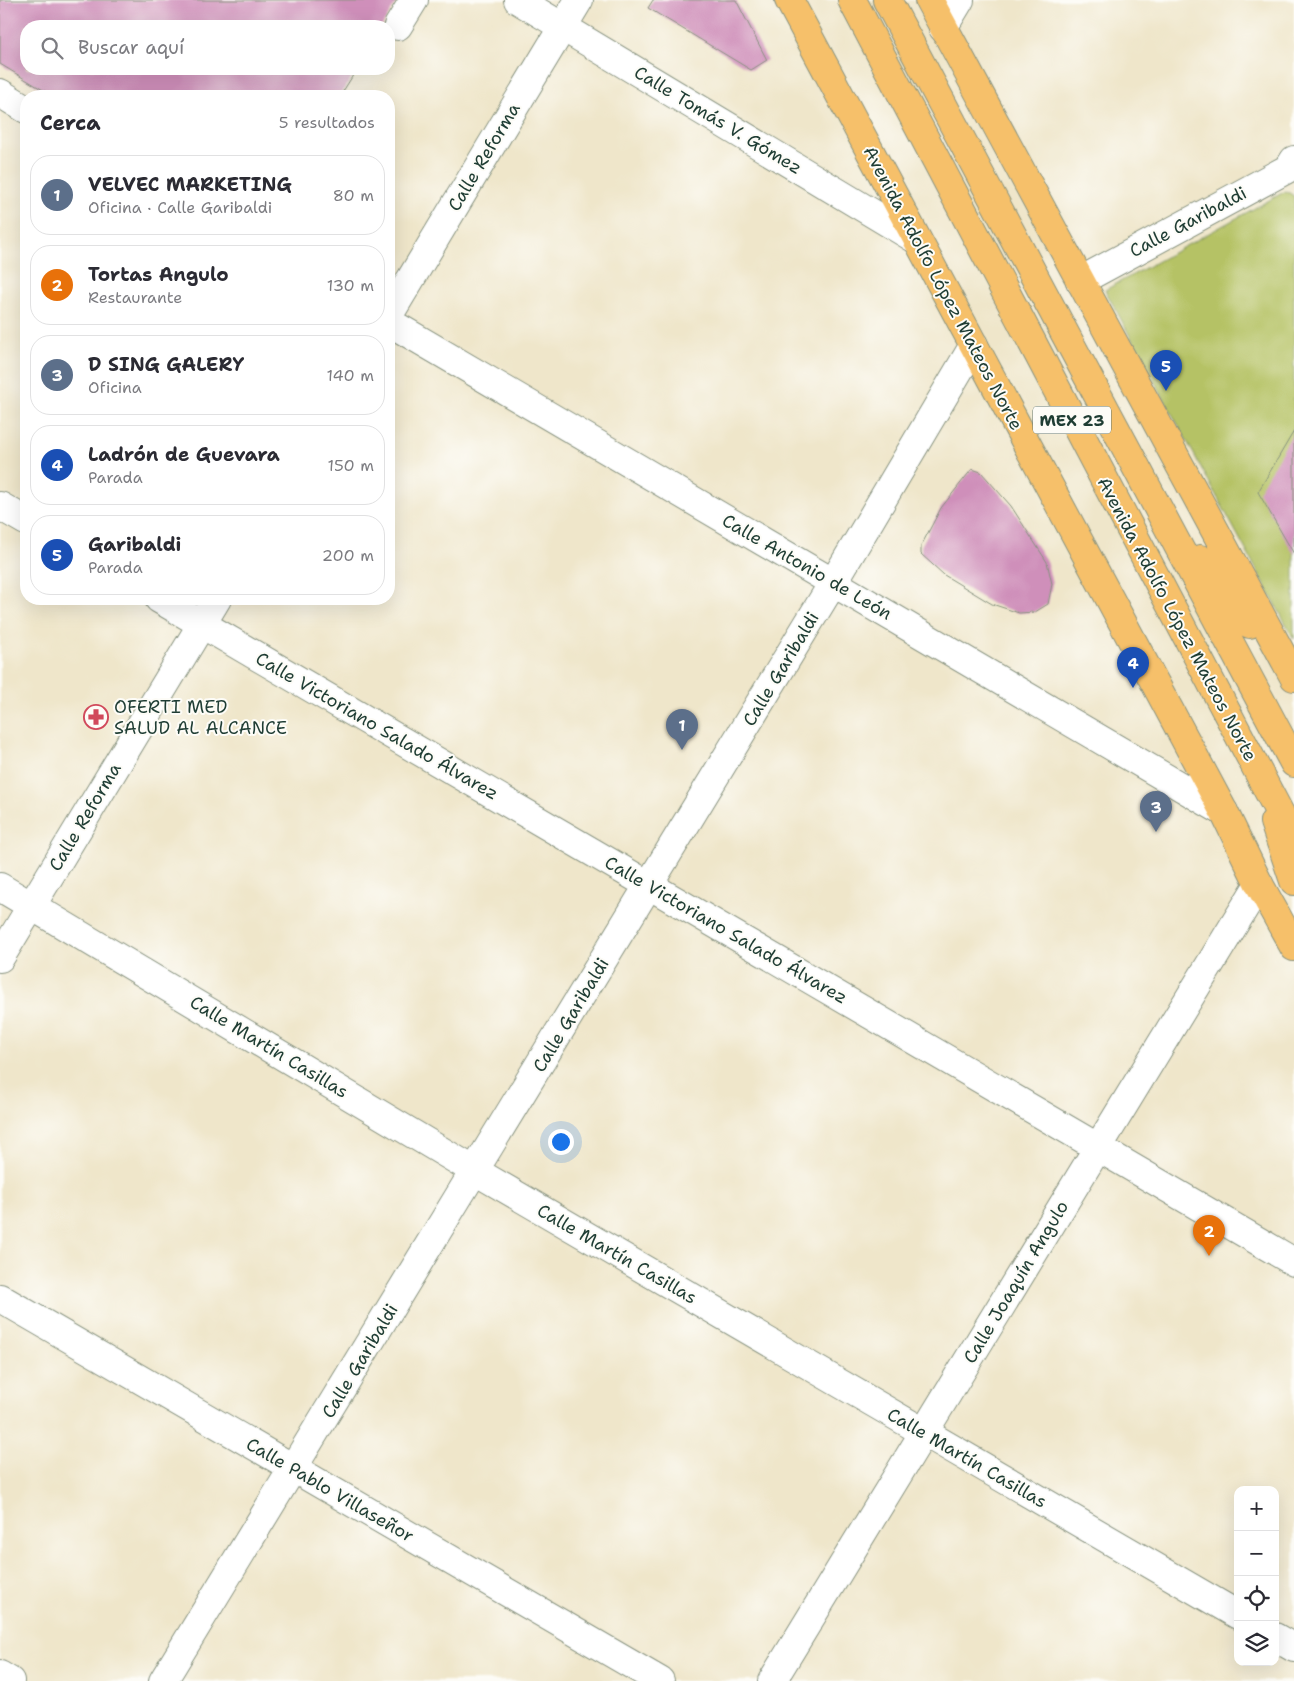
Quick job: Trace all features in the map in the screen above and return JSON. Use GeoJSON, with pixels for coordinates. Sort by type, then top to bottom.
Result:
{"type":"FeatureCollection","features":[{"type":"Feature","properties":{"kind":"main road","name":"Avenida Adolfo López Mateos Norte"},"geometry":{"type":"LineString","coordinates":[[789,0],[1224,812],[1259,884],[1294,947]]}},
{"type":"Feature","properties":{"kind":"main road","name":"Avenida Adolfo López Mateos Norte"},"geometry":{"type":"LineString","coordinates":[[852,0],[1294,840]]}},
{"type":"Feature","properties":{"kind":"main road","name":"Avenida Adolfo López Mateos Norte"},"geometry":{"type":"LineString","coordinates":[[887,0],[1294,763]]}},
{"type":"Feature","properties":{"kind":"main road"},"geometry":{"type":"LineString","coordinates":[[929,0],[1294,679]]}},
{"type":"Feature","properties":{"kind":"main road"},"geometry":{"type":"LineString","coordinates":[[1153,498],[1294,679]]}},
{"type":"Feature","properties":{"kind":"main road"},"geometry":{"type":"LineString","coordinates":[[1257,771],[1294,881]]}},
{"type":"Feature","properties":{"kind":"street"},"geometry":{"type":"LineString","coordinates":[[398,26],[414,0]]}},
{"type":"Feature","properties":{"kind":"street","name":"Calle Tomás V. Gómez"},"geometry":{"type":"LineString","coordinates":[[518,0],[917,240]]}},
{"type":"Feature","properties":{"kind":"street","name":"Calle Reforma"},"geometry":{"type":"LineString","coordinates":[[395,305],[579,0]]}},
{"type":"Feature","properties":{"kind":"street"},"geometry":{"type":"LineString","coordinates":[[944,28],[960,0]]}},
{"type":"Feature","properties":{"kind":"street"},"geometry":{"type":"LineString","coordinates":[[0,94],[20,106]]}},
{"type":"Feature","properties":{"kind":"street","name":"Calle Garibaldi"},"geometry":{"type":"LineString","coordinates":[[1080,281],[1292,166]]}},
{"type":"Feature","properties":{"kind":"street","name":"Calle Antonio de León"},"geometry":{"type":"LineString","coordinates":[[395,326],[1224,812]]}},
{"type":"Feature","properties":{"kind":"street","name":"Calle Garibaldi"},"geometry":{"type":"LineString","coordinates":[[163,1681],[833,583],[974,345]]}},
{"type":"Feature","properties":{"kind":"street"},"geometry":{"type":"LineString","coordinates":[[0,506],[20,518]]}},
{"type":"Feature","properties":{"kind":"street","name":"Calle Victoriano Salado Álvarez"},"geometry":{"type":"LineString","coordinates":[[169,605],[1294,1262]]}},
{"type":"Feature","properties":{"kind":"street","name":"Calle Reforma"},"geometry":{"type":"LineString","coordinates":[[0,958],[213,605]]}},
{"type":"Feature","properties":{"kind":"street","name":"Calle Joaquín Angulo"},"geometry":{"type":"LineString","coordinates":[[772,1681],[1259,884]]}},
{"type":"Feature","properties":{"kind":"street","name":"Calle Martín Casillas"},"geometry":{"type":"LineString","coordinates":[[0,887],[475,1171],[1234,1613]]}},
{"type":"Feature","properties":{"kind":"street","name":"Calle Pablo Villaseñor"},"geometry":{"type":"LineString","coordinates":[[0,1298],[660,1681]]}},
{"type":"Feature","properties":{"kind":"street"},"geometry":{"type":"LineString","coordinates":[[1279,1639],[1294,1648]]}},
{"type":"Feature","properties":{"kind":"street"},"geometry":{"type":"LineString","coordinates":[[0,1675],[10,1681]]}},
{"type":"Feature","properties":{"kind":"green space"},"geometry":{"type":"Polygon","coordinates":[[[1286,191],[1294,196],[1294,639],[1105,290],[1286,191]]]}},
{"type":"Feature","properties":{"kind":"building"},"geometry":{"type":"Polygon","coordinates":[[[0,0],[398,0],[386,20],[20,20],[20,75],[353,75],[344,90],[43,90],[0,64],[0,0]]]}},
{"type":"Feature","properties":{"kind":"building"},"geometry":{"type":"Polygon","coordinates":[[[653,0],[736,0],[767,60],[751,70],[648,8],[653,0]]]}},
{"type":"Feature","properties":{"kind":"building"},"geometry":{"type":"Polygon","coordinates":[[[1294,431],[1294,554],[1258,492],[1294,431]]]}},
{"type":"Feature","properties":{"kind":"building"},"geometry":{"type":"Polygon","coordinates":[[[972,469],[981,472],[1011,506],[1047,562],[1052,584],[1048,604],[1035,612],[1019,613],[992,604],[944,575],[921,554],[921,546],[941,508],[972,469]]]}},
{"type":"Feature","properties":{"kind":"place","name":"Garibaldi"},"geometry":{"type":"Point","coordinates":[1166,391]}},
{"type":"Feature","properties":{"kind":"place","name":"Ladrón de Guevara"},"geometry":{"type":"Point","coordinates":[1133,688]}},
{"type":"Feature","properties":{"kind":"place","name":"OFERTI MED SALUD AL ALCANCE"},"geometry":{"type":"Point","coordinates":[96,717]}},
{"type":"Feature","properties":{"kind":"place","name":"VELVEC MARKETING"},"geometry":{"type":"Point","coordinates":[682,750]}},
{"type":"Feature","properties":{"kind":"place","name":"D SING GALERY"},"geometry":{"type":"Point","coordinates":[1156,832]}},
{"type":"Feature","properties":{"kind":"place","name":"Tortas Angulo"},"geometry":{"type":"Point","coordinates":[1209,1256]}}]}
